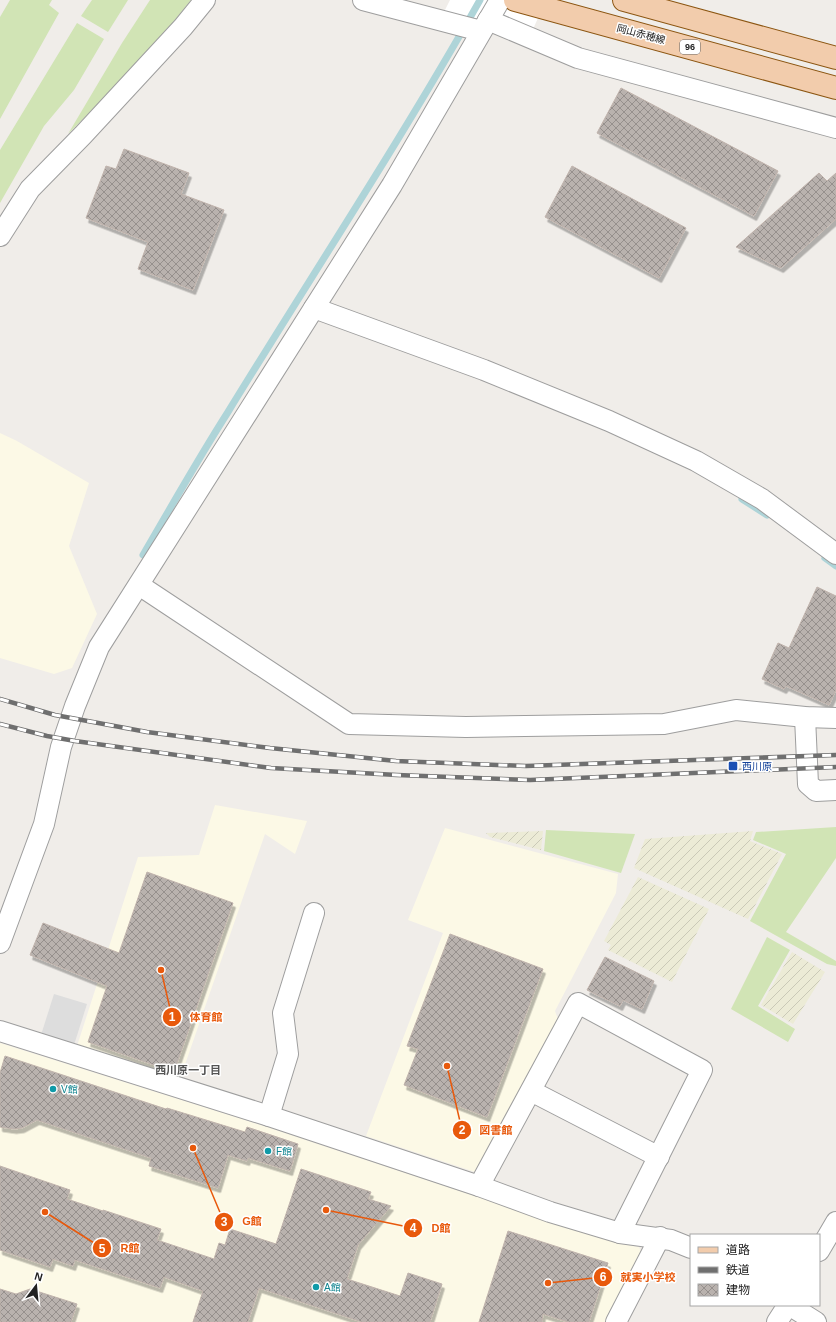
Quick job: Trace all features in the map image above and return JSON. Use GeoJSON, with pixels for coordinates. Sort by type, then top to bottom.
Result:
{"type":"FeatureCollection","features":[{"type":"Feature","properties":{"kind":"main road","name":"岡山赤穂線"},"geometry":{"type":"LineString","coordinates":[[515,0],[836,88]]}},
{"type":"Feature","properties":{"kind":"main road"},"geometry":{"type":"LineString","coordinates":[[624,0],[836,58]]}},
{"type":"Feature","properties":{"kind":"street"},"geometry":{"type":"LineString","coordinates":[[0,236],[30,189],[83,135],[183,27],[205,0]]}},
{"type":"Feature","properties":{"kind":"street"},"geometry":{"type":"LineString","coordinates":[[363,0],[456,24],[481,27],[578,58],[836,128]]}},
{"type":"Feature","properties":{"kind":"street"},"geometry":{"type":"LineString","coordinates":[[0,943],[44,824],[61,747],[75,706],[99,647],[392,185],[481,27],[500,0]]}},
{"type":"Feature","properties":{"kind":"street"},"geometry":{"type":"LineString","coordinates":[[314,308],[484,370],[609,421],[689,458],[762,499],[836,554]]}},
{"type":"Feature","properties":{"kind":"street"},"geometry":{"type":"LineString","coordinates":[[139,585],[349,724],[466,727],[664,724],[736,710],[805,718],[836,718]]}},
{"type":"Feature","properties":{"kind":"street"},"geometry":{"type":"LineString","coordinates":[[805,718],[808,784],[816,791],[836,790]]}},
{"type":"Feature","properties":{"kind":"street"},"geometry":{"type":"LineString","coordinates":[[269,1116],[288,1054],[283,1013],[314,913]]}},
{"type":"Feature","properties":{"kind":"street"},"geometry":{"type":"LineString","coordinates":[[479,1186],[578,1004],[702,1070],[620,1233]]}},
{"type":"Feature","properties":{"kind":"street"},"geometry":{"type":"LineString","coordinates":[[0,1031],[269,1116],[479,1186],[550,1212],[620,1233],[671,1240],[690,1248]]}},
{"type":"Feature","properties":{"kind":"street"},"geometry":{"type":"LineString","coordinates":[[531,1091],[659,1156]]}},
{"type":"Feature","properties":{"kind":"street"},"geometry":{"type":"LineString","coordinates":[[820,1249],[836,1222]]}},
{"type":"Feature","properties":{"kind":"street"},"geometry":{"type":"LineString","coordinates":[[616,1322],[660,1238]]}},
{"type":"Feature","properties":{"kind":"street"},"geometry":{"type":"LineString","coordinates":[[778,1322],[788,1306]]}},
{"type":"Feature","properties":{"kind":"street"},"geometry":{"type":"LineString","coordinates":[[791,1306],[816,1322]]}},
{"type":"Feature","properties":{"kind":"shaded area"},"geometry":{"type":"Polygon","coordinates":[[[0,433],[17,441],[89,483],[69,546],[97,614],[72,668],[54,674],[0,658],[0,433]]]}},
{"type":"Feature","properties":{"kind":"shaded area"},"geometry":{"type":"Polygon","coordinates":[[[215,805],[307,821],[295,854],[265,834],[180,1079],[77,1046],[138,857],[199,855],[215,805]]]}},
{"type":"Feature","properties":{"kind":"shaded area"},"geometry":{"type":"Polygon","coordinates":[[[445,828],[618,874],[616,893],[555,1011],[558,1019],[478,1173],[366,1136],[443,933],[408,920],[445,828]]]}},
{"type":"Feature","properties":{"kind":"shaded area"},"geometry":{"type":"Polygon","coordinates":[[[54,994],[87,1004],[74,1045],[41,1035],[54,994]]]}},
{"type":"Feature","properties":{"kind":"shaded area"},"geometry":{"type":"Polygon","coordinates":[[[0,1043],[267,1127],[589,1234],[621,1244],[639,1247],[642,1255],[608,1322],[0,1322],[0,1043]]]}},
{"type":"Feature","properties":{"kind":"green space"},"geometry":{"type":"Polygon","coordinates":[[[10,0],[52,0],[49,5],[59,13],[0,119],[0,17],[10,0]]]}},
{"type":"Feature","properties":{"kind":"green space"},"geometry":{"type":"Polygon","coordinates":[[[92,0],[128,0],[108,32],[81,16],[92,0]]]}},
{"type":"Feature","properties":{"kind":"green space"},"geometry":{"type":"Polygon","coordinates":[[[150,0],[191,0],[147,55],[68,134],[122,43],[150,0]]]}},
{"type":"Feature","properties":{"kind":"green space"},"geometry":{"type":"Polygon","coordinates":[[[77,23],[104,39],[74,90],[44,126],[0,203],[0,150],[77,23]]]}},
{"type":"Feature","properties":{"kind":"green space"},"geometry":{"type":"Polygon","coordinates":[[[836,827],[836,858],[786,932],[836,961],[836,966],[827,964],[750,921],[786,854],[753,840],[756,832],[836,827]]]}},
{"type":"Feature","properties":{"kind":"green space"},"geometry":{"type":"Polygon","coordinates":[[[546,830],[635,834],[621,873],[544,851],[546,830]]]}},
{"type":"Feature","properties":{"kind":"green space"},"geometry":{"type":"Polygon","coordinates":[[[543,831],[541,850],[490,837],[486,833],[543,831]]]}},
{"type":"Feature","properties":{"kind":"green space"},"geometry":{"type":"Polygon","coordinates":[[[753,831],[750,841],[782,854],[748,919],[634,868],[645,839],[753,831]]]}},
{"type":"Feature","properties":{"kind":"green space"},"geometry":{"type":"Polygon","coordinates":[[[638,877],[709,909],[672,982],[608,950],[611,945],[604,941],[638,877]]]}},
{"type":"Feature","properties":{"kind":"green space"},"geometry":{"type":"Polygon","coordinates":[[[767,937],[790,950],[758,1006],[795,1029],[788,1042],[731,1009],[767,937]]]}},
{"type":"Feature","properties":{"kind":"green space"},"geometry":{"type":"Polygon","coordinates":[[[792,952],[825,972],[793,1024],[761,1005],[792,952]]]}},
{"type":"Feature","properties":{"kind":"pier"},"geometry":{"type":"Polygon","coordinates":[[[450,0],[546,0],[530,36],[444,12],[450,0]]]}},
{"type":"Feature","properties":{"kind":"building"},"geometry":{"type":"Polygon","coordinates":[[[621,88],[778,171],[754,216],[597,133],[621,88]]]}},
{"type":"Feature","properties":{"kind":"building"},"geometry":{"type":"Polygon","coordinates":[[[124,149],[189,173],[181,194],[224,210],[193,290],[138,269],[148,242],[86,218],[106,166],[116,169],[124,149]]]}},
{"type":"Feature","properties":{"kind":"building"},"geometry":{"type":"Polygon","coordinates":[[[572,166],[686,228],[659,278],[545,217],[572,166]]]}},
{"type":"Feature","properties":{"kind":"building"},"geometry":{"type":"Polygon","coordinates":[[[819,173],[827,181],[836,173],[836,219],[781,268],[736,247],[819,173]]]}},
{"type":"Feature","properties":{"kind":"building"},"geometry":{"type":"Polygon","coordinates":[[[817,587],[836,596],[836,690],[829,705],[786,686],[784,689],[762,679],[778,643],[789,648],[817,587]]]}},
{"type":"Feature","properties":{"kind":"building"},"geometry":{"type":"Polygon","coordinates":[[[147,872],[233,903],[174,1072],[88,1042],[107,986],[30,955],[43,923],[119,953],[147,872]]]}},
{"type":"Feature","properties":{"kind":"building"},"geometry":{"type":"Polygon","coordinates":[[[450,934],[543,969],[487,1117],[404,1085],[418,1049],[407,1046],[450,934]]]}},
{"type":"Feature","properties":{"kind":"building"},"geometry":{"type":"Polygon","coordinates":[[[605,957],[654,981],[642,1009],[623,1000],[620,1006],[587,990],[605,957]]]}},
{"type":"Feature","properties":{"kind":"building"},"geometry":{"type":"Polygon","coordinates":[[[5,1056],[166,1109],[167,1108],[245,1132],[247,1127],[298,1144],[290,1171],[248,1158],[247,1161],[228,1155],[218,1188],[149,1166],[151,1158],[37,1120],[22,1128],[14,1129],[0,1127],[0,1073],[5,1056]]]}},
{"type":"Feature","properties":{"kind":"building"},"geometry":{"type":"Polygon","coordinates":[[[0,1166],[70,1190],[67,1199],[161,1229],[157,1240],[214,1259],[219,1243],[225,1245],[230,1229],[276,1244],[301,1169],[371,1192],[368,1199],[391,1206],[358,1245],[347,1279],[400,1296],[408,1273],[442,1284],[430,1322],[362,1322],[259,1288],[248,1322],[193,1322],[203,1291],[164,1277],[160,1288],[75,1260],[73,1266],[53,1259],[50,1267],[0,1250],[0,1166]]]}},
{"type":"Feature","properties":{"kind":"building"},"geometry":{"type":"Polygon","coordinates":[[[508,1231],[608,1263],[589,1322],[568,1322],[543,1314],[542,1322],[479,1322],[508,1231]]]}},
{"type":"Feature","properties":{"kind":"building"},"geometry":{"type":"Polygon","coordinates":[[[0,1289],[16,1294],[30,1289],[77,1304],[71,1322],[0,1322],[0,1289]]]}},
{"type":"Feature","properties":{"kind":"waterway"},"geometry":{"type":"LineString","coordinates":[[143,555],[206,447],[356,207],[480,0]]}},
{"type":"Feature","properties":{"kind":"waterway"},"geometry":{"type":"LineString","coordinates":[[742,499],[767,515]]}},
{"type":"Feature","properties":{"kind":"waterway"},"geometry":{"type":"LineString","coordinates":[[825,558],[836,566]]}},
{"type":"Feature","properties":{"kind":"railway"},"geometry":{"type":"LineString","coordinates":[[0,699],[55,715],[147,732],[270,748],[396,761],[526,766],[836,755]]}},
{"type":"Feature","properties":{"kind":"railway"},"geometry":{"type":"LineString","coordinates":[[0,724],[47,736],[75,741],[271,768],[397,775],[530,780],[836,767]]}},
{"type":"Feature","properties":{"kind":"place","name":"西川原"},"geometry":{"type":"Point","coordinates":[733,766]}},
{"type":"Feature","properties":{"kind":"place","name":"体育館"},"geometry":{"type":"Point","coordinates":[161,970]}},
{"type":"Feature","properties":{"kind":"place","name":"図書館"},"geometry":{"type":"Point","coordinates":[447,1066]}},
{"type":"Feature","properties":{"kind":"place","name":"V館"},"geometry":{"type":"Point","coordinates":[53,1089]}},
{"type":"Feature","properties":{"kind":"place","name":"G館"},"geometry":{"type":"Point","coordinates":[193,1148]}},
{"type":"Feature","properties":{"kind":"place","name":"F館"},"geometry":{"type":"Point","coordinates":[268,1151]}},
{"type":"Feature","properties":{"kind":"place","name":"D館"},"geometry":{"type":"Point","coordinates":[326,1210]}},
{"type":"Feature","properties":{"kind":"place","name":"R館"},"geometry":{"type":"Point","coordinates":[45,1212]}},
{"type":"Feature","properties":{"kind":"place","name":"就実小学校"},"geometry":{"type":"Point","coordinates":[548,1283]}},
{"type":"Feature","properties":{"kind":"place","name":"A館"},"geometry":{"type":"Point","coordinates":[316,1287]}},
{"type":"Feature","properties":{"kind":"district","name":"西川原一丁目"},"geometry":{"type":"Point","coordinates":[188,1070]}}]}
